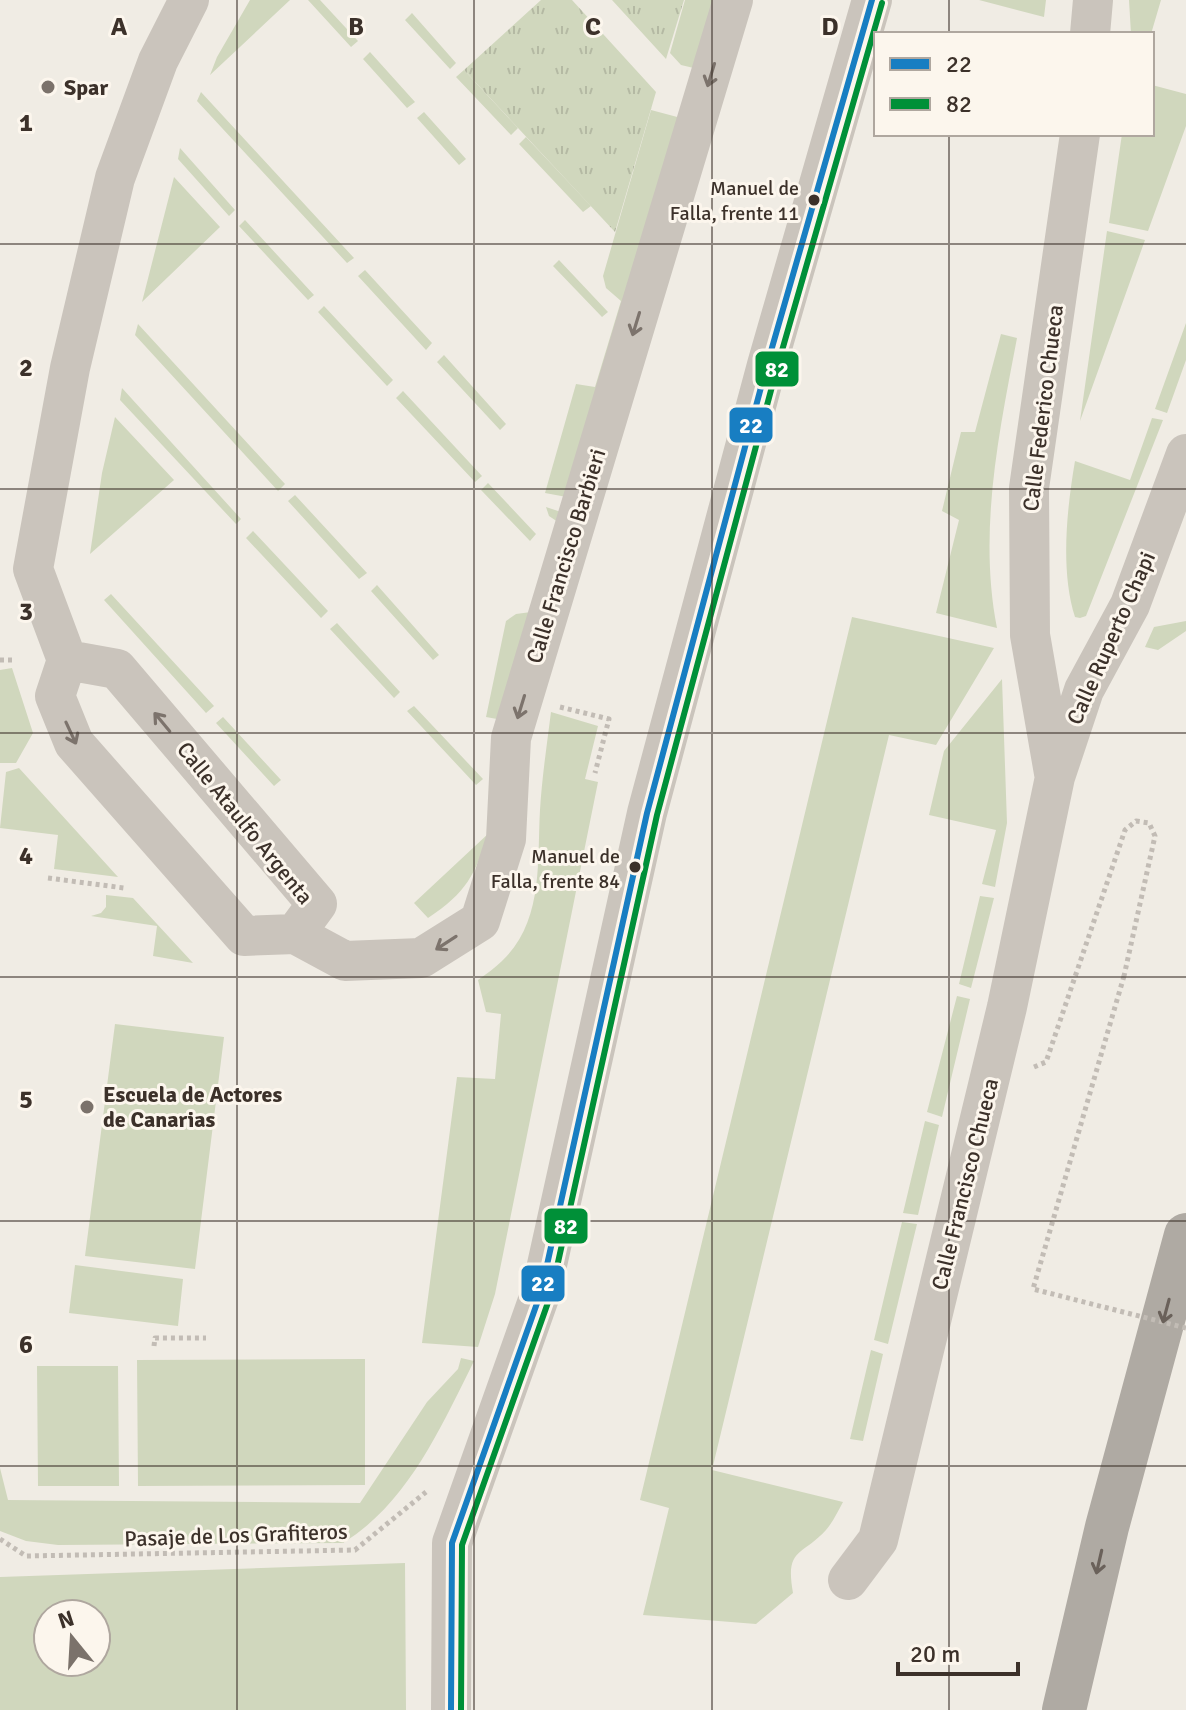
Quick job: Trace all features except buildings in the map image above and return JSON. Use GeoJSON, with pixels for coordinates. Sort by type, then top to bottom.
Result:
{"type":"FeatureCollection","features":[{"type":"Feature","properties":{"kind":"highway"},"geometry":{"type":"LineString","coordinates":[[1064,1710],[1107,1527],[1186,1235]]}},
{"type":"Feature","properties":{"kind":"street"},"geometry":{"type":"LineString","coordinates":[[67,660],[33,569],[38,538],[70,368],[115,178],[158,61],[189,0]]}},
{"type":"Feature","properties":{"kind":"street","name":"Calle Francisco Barbieri"},"geometry":{"type":"LineString","coordinates":[[295,934],[345,961],[421,958],[480,921],[506,839],[511,738],[733,0]]}},
{"type":"Feature","properties":{"kind":"street"},"geometry":{"type":"LineString","coordinates":[[451,1710],[452,1543],[541,1292],[647,813],[767,365],[872,0]]}},
{"type":"Feature","properties":{"kind":"street"},"geometry":{"type":"LineString","coordinates":[[1090,32],[1093,0]]}},
{"type":"Feature","properties":{"kind":"street","name":"Calle Federico Chueca"},"geometry":{"type":"LineString","coordinates":[[1055,777],[1030,635],[1029,488],[1080,136]]}},
{"type":"Feature","properties":{"kind":"street","name":"Calle Ruperto Chapi"},"geometry":{"type":"LineString","coordinates":[[1055,777],[1084,690],[1130,605],[1186,454]]}},
{"type":"Feature","properties":{"kind":"street","name":"Calle Ataulfo Argenta"},"geometry":{"type":"LineString","coordinates":[[67,660],[117,669],[317,904],[295,934],[244,936],[74,743],[55,696],[67,660]]}},
{"type":"Feature","properties":{"kind":"street","name":"Calle Francisco Chueca"},"geometry":{"type":"LineString","coordinates":[[848,1580],[878,1540],[1007,1007],[1055,777]]}},
{"type":"Feature","properties":{"kind":"path"},"geometry":{"type":"LineString","coordinates":[[0,660],[14,660]]}},
{"type":"Feature","properties":{"kind":"path"},"geometry":{"type":"LineString","coordinates":[[548,704],[609,719],[595,773]]}},
{"type":"Feature","properties":{"kind":"path"},"geometry":{"type":"LineString","coordinates":[[1033,1067],[1046,1062],[1125,830],[1136,821],[1149,823],[1155,836],[1124,976],[1033,1289],[1186,1328]]}},
{"type":"Feature","properties":{"kind":"path"},"geometry":{"type":"LineString","coordinates":[[48,878],[124,888]]}},
{"type":"Feature","properties":{"kind":"path"},"geometry":{"type":"LineString","coordinates":[[154,1346],[155,1338],[206,1338]]}},
{"type":"Feature","properties":{"kind":"path","name":"Pasaje de Los Grafiteros"},"geometry":{"type":"LineString","coordinates":[[0,1539],[26,1556],[355,1550],[427,1491]]}},
{"type":"Feature","properties":{"kind":"green space"},"geometry":{"type":"Polygon","coordinates":[[[250,0],[290,0],[210,75],[217,57],[250,0]]]}},
{"type":"Feature","properties":{"kind":"green space"},"geometry":{"type":"Polygon","coordinates":[[[308,0],[320,0],[358,41],[351,47],[308,0]]]}},
{"type":"Feature","properties":{"kind":"green space"},"geometry":{"type":"Polygon","coordinates":[[[541,0],[572,0],[656,92],[615,232],[464,70],[541,0]]]}},
{"type":"Feature","properties":{"kind":"green space"},"geometry":{"type":"Polygon","coordinates":[[[612,0],[684,0],[666,59],[612,0]]]}},
{"type":"Feature","properties":{"kind":"green space"},"geometry":{"type":"Polygon","coordinates":[[[685,0],[718,0],[698,69],[681,65],[670,53],[685,0]]]}},
{"type":"Feature","properties":{"kind":"green space"},"geometry":{"type":"Polygon","coordinates":[[[979,0],[1046,0],[1044,17],[979,0]]]}},
{"type":"Feature","properties":{"kind":"green space"},"geometry":{"type":"Polygon","coordinates":[[[1129,0],[1161,0],[1152,32],[1131,32],[1129,0]]]}},
{"type":"Feature","properties":{"kind":"green space"},"geometry":{"type":"Polygon","coordinates":[[[412,13],[456,63],[450,69],[405,20],[412,13]]]}},
{"type":"Feature","properties":{"kind":"green space"},"geometry":{"type":"Polygon","coordinates":[[[370,52],[415,102],[407,108],[363,59],[370,52]]]}},
{"type":"Feature","properties":{"kind":"green space"},"geometry":{"type":"Polygon","coordinates":[[[464,70],[518,128],[511,135],[456,77],[464,70]]]}},
{"type":"Feature","properties":{"kind":"green space"},"geometry":{"type":"Polygon","coordinates":[[[1154,86],[1186,94],[1186,126],[1148,231],[1109,223],[1122,136],[1154,136],[1154,86]]]}},
{"type":"Feature","properties":{"kind":"green space"},"geometry":{"type":"Polygon","coordinates":[[[201,92],[354,258],[347,263],[197,101],[201,92]]]}},
{"type":"Feature","properties":{"kind":"green space"},"geometry":{"type":"Polygon","coordinates":[[[651,110],[681,118],[572,498],[545,493],[576,384],[595,387],[621,301],[606,288],[603,276],[651,110]]]}},
{"type":"Feature","properties":{"kind":"green space"},"geometry":{"type":"Polygon","coordinates":[[[424,112],[466,159],[459,165],[417,118],[424,112]]]}},
{"type":"Feature","properties":{"kind":"green space"},"geometry":{"type":"Polygon","coordinates":[[[526,137],[591,206],[583,212],[519,144],[526,137]]]}},
{"type":"Feature","properties":{"kind":"green space"},"geometry":{"type":"Polygon","coordinates":[[[180,148],[235,210],[229,216],[178,159],[180,148]]]}},
{"type":"Feature","properties":{"kind":"green space"},"geometry":{"type":"Polygon","coordinates":[[[174,177],[220,227],[142,302],[174,177]]]}},
{"type":"Feature","properties":{"kind":"green space"},"geometry":{"type":"Polygon","coordinates":[[[245,220],[314,295],[308,300],[239,226],[245,220]]]}},
{"type":"Feature","properties":{"kind":"green space"},"geometry":{"type":"Polygon","coordinates":[[[1107,231],[1145,240],[1080,421],[1107,231]]]}},
{"type":"Feature","properties":{"kind":"green space"},"geometry":{"type":"Polygon","coordinates":[[[559,260],[608,312],[602,317],[553,266],[559,260]]]}},
{"type":"Feature","properties":{"kind":"green space"},"geometry":{"type":"Polygon","coordinates":[[[365,270],[432,343],[426,350],[358,276],[365,270]]]}},
{"type":"Feature","properties":{"kind":"green space"},"geometry":{"type":"Polygon","coordinates":[[[324,306],[393,380],[387,386],[318,312],[324,306]]]}},
{"type":"Feature","properties":{"kind":"green space"},"geometry":{"type":"Polygon","coordinates":[[[1186,323],[1186,360],[1167,413],[1155,409],[1186,323]]]}},
{"type":"Feature","properties":{"kind":"green space"},"geometry":{"type":"Polygon","coordinates":[[[138,324],[285,484],[278,491],[135,335],[138,324]]]}},
{"type":"Feature","properties":{"kind":"green space"},"geometry":{"type":"Polygon","coordinates":[[[1001,334],[1017,338],[998,446],[990,519],[992,592],[997,628],[936,613],[959,520],[942,511],[961,432],[975,432],[1001,334]]]}},
{"type":"Feature","properties":{"kind":"green space"},"geometry":{"type":"Polygon","coordinates":[[[444,355],[506,424],[500,430],[437,362],[444,355]]]}},
{"type":"Feature","properties":{"kind":"green space"},"geometry":{"type":"Polygon","coordinates":[[[122,388],[241,519],[236,524],[120,400],[122,388]]]}},
{"type":"Feature","properties":{"kind":"green space"},"geometry":{"type":"Polygon","coordinates":[[[403,391],[482,476],[475,482],[396,398],[403,391]]]}},
{"type":"Feature","properties":{"kind":"green space"},"geometry":{"type":"Polygon","coordinates":[[[115,417],[174,480],[90,554],[102,473],[115,417]]]}},
{"type":"Feature","properties":{"kind":"green space"},"geometry":{"type":"Polygon","coordinates":[[[1152,418],[1163,420],[1086,616],[1075,617],[1066,559],[1075,461],[1130,480],[1152,418]]]}},
{"type":"Feature","properties":{"kind":"green space"},"geometry":{"type":"Polygon","coordinates":[[[488,483],[536,534],[530,541],[481,490],[488,483]]]}},
{"type":"Feature","properties":{"kind":"green space"},"geometry":{"type":"Polygon","coordinates":[[[295,495],[367,573],[359,579],[288,501],[295,495]]]}},
{"type":"Feature","properties":{"kind":"green space"},"geometry":{"type":"Polygon","coordinates":[[[546,507],[570,515],[508,721],[486,717],[506,621],[516,614],[531,612],[558,522],[549,516],[546,507]]]}},
{"type":"Feature","properties":{"kind":"green space"},"geometry":{"type":"Polygon","coordinates":[[[253,531],[328,611],[321,618],[246,538],[253,531]]]}},
{"type":"Feature","properties":{"kind":"green space"},"geometry":{"type":"Polygon","coordinates":[[[377,585],[439,655],[433,660],[371,591],[377,585]]]}},
{"type":"Feature","properties":{"kind":"green space"},"geometry":{"type":"Polygon","coordinates":[[[111,594],[214,706],[206,713],[104,600],[111,594]]]}},
{"type":"Feature","properties":{"kind":"green space"},"geometry":{"type":"Polygon","coordinates":[[[852,617],[994,648],[936,745],[889,735],[712,1470],[843,1502],[826,1530],[793,1560],[793,1593],[756,1624],[643,1615],[669,1508],[640,1500],[852,617]]]}},
{"type":"Feature","properties":{"kind":"green space"},"geometry":{"type":"Polygon","coordinates":[[[1186,621],[1186,631],[1158,650],[1145,647],[1154,627],[1186,621]]]}},
{"type":"Feature","properties":{"kind":"green space"},"geometry":{"type":"Polygon","coordinates":[[[337,623],[400,692],[394,698],[330,629],[337,623]]]}},
{"type":"Feature","properties":{"kind":"green space"},"geometry":{"type":"Polygon","coordinates":[[[12,668],[33,733],[16,763],[0,763],[0,670],[12,668]]]}},
{"type":"Feature","properties":{"kind":"green space"},"geometry":{"type":"Polygon","coordinates":[[[1002,679],[1007,823],[995,887],[982,884],[996,830],[929,815],[944,751],[1002,679]]]}},
{"type":"Feature","properties":{"kind":"green space"},"geometry":{"type":"Polygon","coordinates":[[[414,706],[483,779],[476,785],[407,711],[414,706]]]}},
{"type":"Feature","properties":{"kind":"green space"},"geometry":{"type":"Polygon","coordinates":[[[551,712],[598,726],[585,779],[598,782],[495,1294],[478,1347],[422,1343],[457,1077],[495,1079],[501,1014],[486,1012],[478,980],[499,964],[516,945],[532,909],[536,890],[541,798],[551,712]]]}},
{"type":"Feature","properties":{"kind":"green space"},"geometry":{"type":"Polygon","coordinates":[[[223,717],[281,780],[274,786],[216,723],[223,717]]]}},
{"type":"Feature","properties":{"kind":"green space"},"geometry":{"type":"Polygon","coordinates":[[[19,768],[118,877],[54,869],[58,835],[0,828],[6,772],[19,768]]]}},
{"type":"Feature","properties":{"kind":"green space"},"geometry":{"type":"Polygon","coordinates":[[[489,833],[468,882],[452,900],[428,918],[414,903],[489,833]]]}},
{"type":"Feature","properties":{"kind":"green space"},"geometry":{"type":"Polygon","coordinates":[[[106,895],[133,898],[193,963],[153,956],[157,926],[91,916],[101,913],[106,907],[106,895]]]}},
{"type":"Feature","properties":{"kind":"green space"},"geometry":{"type":"Polygon","coordinates":[[[980,896],[994,898],[971,988],[959,984],[980,896]]]}},
{"type":"Feature","properties":{"kind":"green space"},"geometry":{"type":"Polygon","coordinates":[[[957,996],[970,999],[942,1117],[927,1112],[957,996]]]}},
{"type":"Feature","properties":{"kind":"green space"},"geometry":{"type":"Polygon","coordinates":[[[115,1024],[224,1037],[195,1269],[85,1256],[115,1024]]]}},
{"type":"Feature","properties":{"kind":"green space"},"geometry":{"type":"Polygon","coordinates":[[[925,1121],[939,1125],[918,1215],[903,1213],[925,1121]]]}},
{"type":"Feature","properties":{"kind":"green space"},"geometry":{"type":"Polygon","coordinates":[[[902,1222],[917,1224],[888,1344],[874,1340],[902,1222]]]}},
{"type":"Feature","properties":{"kind":"green space"},"geometry":{"type":"Polygon","coordinates":[[[75,1265],[183,1279],[178,1326],[69,1313],[75,1265]]]}},
{"type":"Feature","properties":{"kind":"green space"},"geometry":{"type":"Polygon","coordinates":[[[871,1350],[883,1354],[863,1441],[850,1439],[871,1350]]]}},
{"type":"Feature","properties":{"kind":"green space"},"geometry":{"type":"Polygon","coordinates":[[[461,1358],[474,1361],[420,1462],[386,1507],[343,1543],[58,1545],[26,1541],[0,1531],[0,1468],[8,1500],[360,1503],[427,1402],[458,1369],[461,1358]]]}},
{"type":"Feature","properties":{"kind":"green space"},"geometry":{"type":"Polygon","coordinates":[[[365,1359],[365,1485],[138,1486],[137,1360],[365,1359]]]}},
{"type":"Feature","properties":{"kind":"green space"},"geometry":{"type":"Polygon","coordinates":[[[37,1366],[118,1366],[119,1486],[38,1486],[37,1366]]]}},
{"type":"Feature","properties":{"kind":"green space"},"geometry":{"type":"Polygon","coordinates":[[[405,1563],[406,1710],[0,1710],[0,1577],[405,1563]]]}},
{"type":"Feature","properties":{"kind":"transit line","name":"22"},"geometry":{"type":"LineString","coordinates":[[451,1710],[452,1543],[541,1292],[647,813],[767,365],[872,0]]}},
{"type":"Feature","properties":{"kind":"transit line","name":"82"},"geometry":{"type":"LineString","coordinates":[[461,1710],[462,1545],[551,1294],[657,815],[777,368],[882,3]]}},
{"type":"Feature","properties":{"kind":"place","name":"Spar"},"geometry":{"type":"Point","coordinates":[48,87]}},
{"type":"Feature","properties":{"kind":"place","name":"Manuel de Falla, frente 11"},"geometry":{"type":"Point","coordinates":[814,200]}},
{"type":"Feature","properties":{"kind":"place","name":"Manuel de Falla, frente 84"},"geometry":{"type":"Point","coordinates":[635,867]}},
{"type":"Feature","properties":{"kind":"place","name":"Escuela de Actores de Canarias"},"geometry":{"type":"Point","coordinates":[87,1107]}}]}
